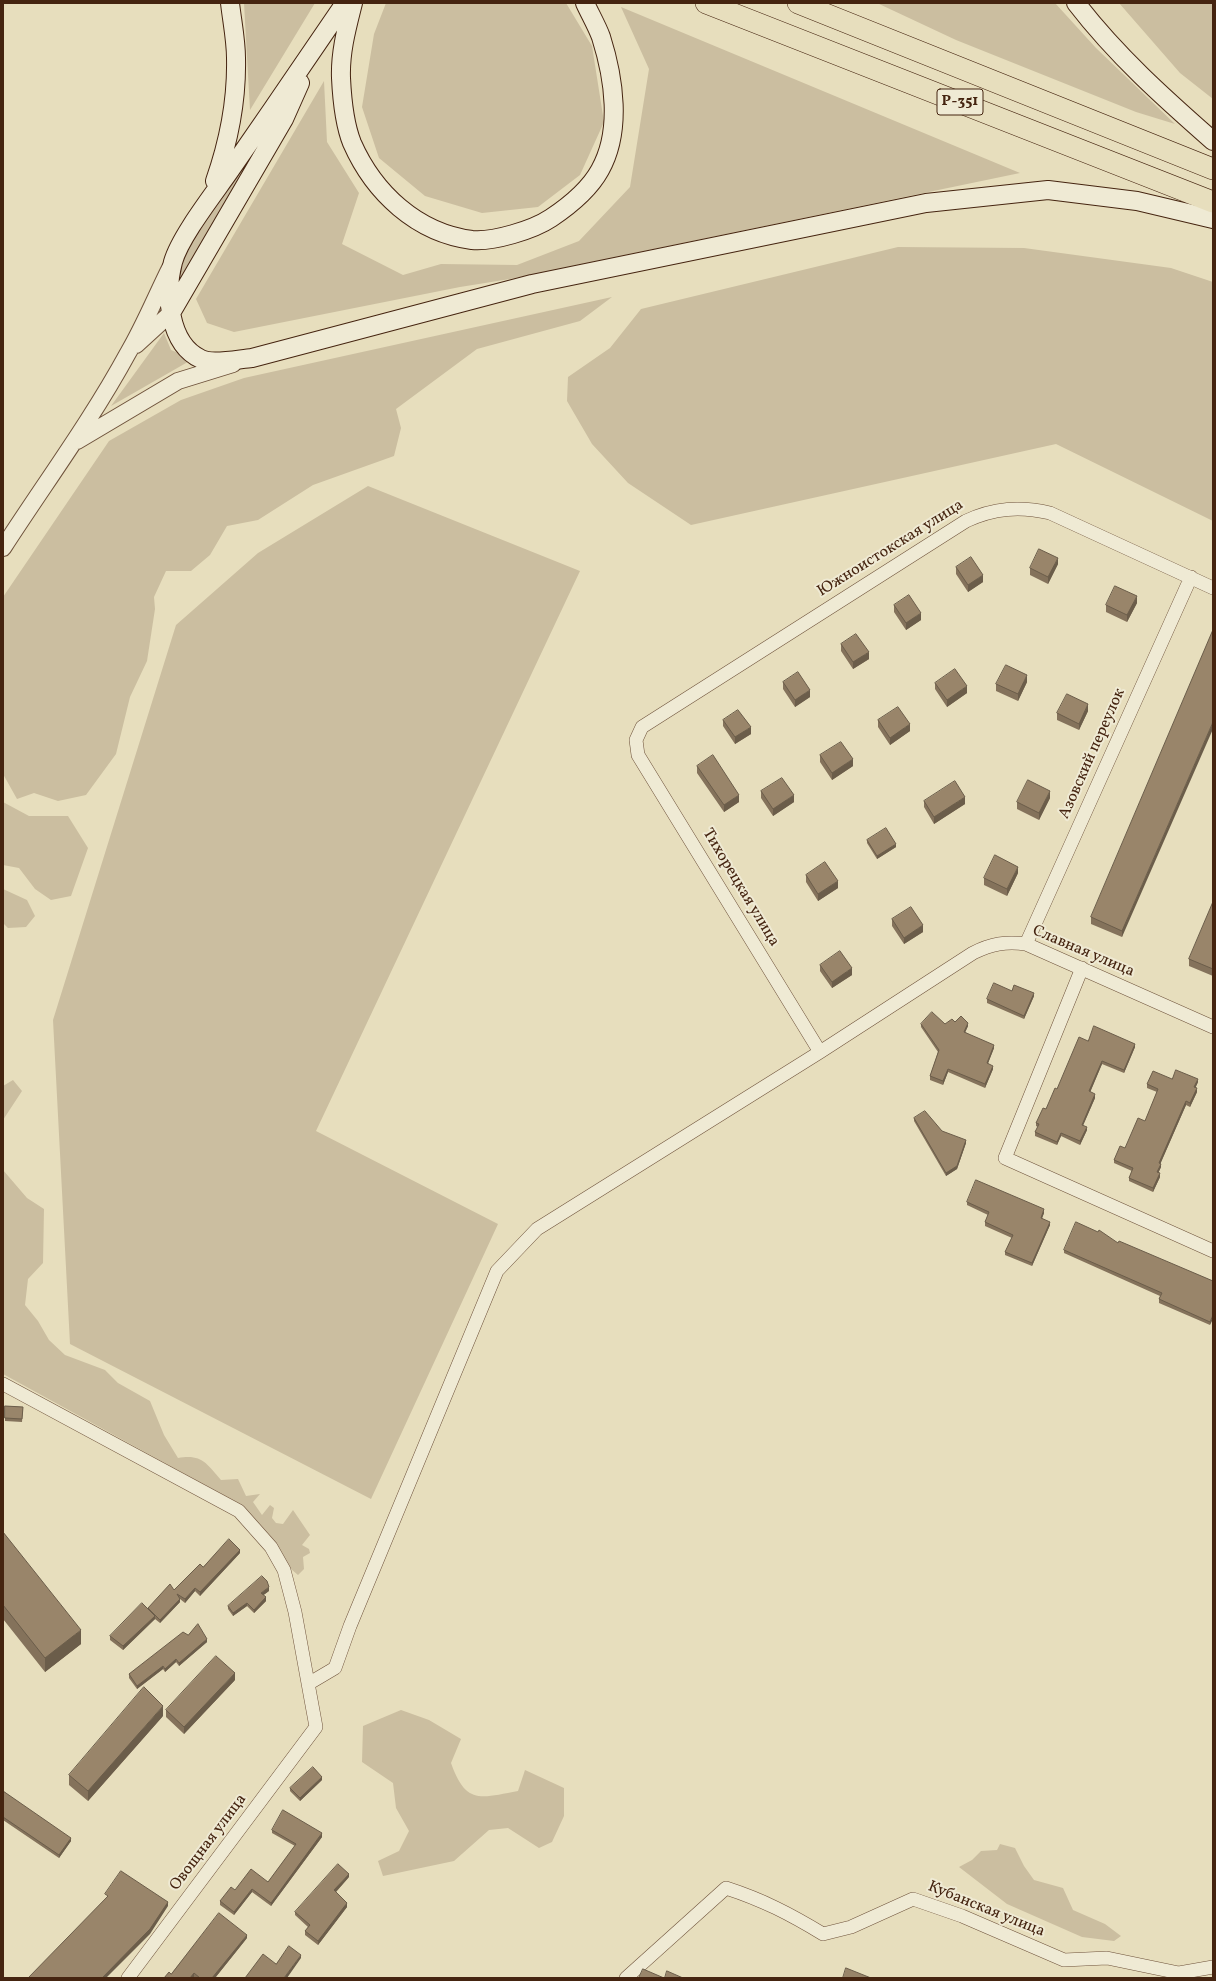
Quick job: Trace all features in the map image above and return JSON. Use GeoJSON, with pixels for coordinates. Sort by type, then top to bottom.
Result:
{"type":"FeatureCollection","features":[{"type":"Feature","properties":{"kind":"highway","name":"Р-351"},"geometry":{"type":"LineString","coordinates":[[706,3],[1213,202]]}},
{"type":"Feature","properties":{"kind":"highway","name":"Р-351"},"geometry":{"type":"LineString","coordinates":[[798,3],[1213,169]]}},
{"type":"Feature","properties":{"kind":"main road"},"geometry":{"type":"LineString","coordinates":[[207,203],[228,140],[235,98],[236,57],[230,3]]}},
{"type":"Feature","properties":{"kind":"main road"},"geometry":{"type":"LineString","coordinates":[[345,3],[207,203],[174,261],[169,287],[172,313],[182,343],[190,352],[202,360],[219,361],[252,358],[532,284],[926,203],[1048,190],[1137,201],[1213,219]]}},
{"type":"Feature","properties":{"kind":"main road"},"geometry":{"type":"LineString","coordinates":[[353,3],[344,40],[341,76],[344,111],[352,142],[368,174],[388,197],[407,214],[439,232],[474,240],[511,235],[539,226],[578,198],[600,170],[611,142],[613,106],[611,77],[601,36],[585,3]]}},
{"type":"Feature","properties":{"kind":"main road"},"geometry":{"type":"LineString","coordinates":[[1076,3],[1100,33],[1154,90],[1213,141]]}},
{"type":"Feature","properties":{"kind":"main road"},"geometry":{"type":"LineString","coordinates":[[172,313],[284,119],[318,44]]}},
{"type":"Feature","properties":{"kind":"street"},"geometry":{"type":"LineString","coordinates":[[3,548],[74,442],[129,352],[174,261]]}},
{"type":"Feature","properties":{"kind":"street"},"geometry":{"type":"LineString","coordinates":[[129,352],[172,313]]}},
{"type":"Feature","properties":{"kind":"street"},"geometry":{"type":"LineString","coordinates":[[74,442],[178,381],[252,358]]}},
{"type":"Feature","properties":{"kind":"street","name":"Южноистокская улица"},"geometry":{"type":"LineString","coordinates":[[636,740],[642,727],[966,521],[980,514],[1015,508],[1033,509],[1050,513],[1213,588]]}},
{"type":"Feature","properties":{"kind":"street","name":"Азовский переулок"},"geometry":{"type":"LineString","coordinates":[[1026,944],[1191,578]]}},
{"type":"Feature","properties":{"kind":"street","name":"Тихорецкая улица"},"geometry":{"type":"LineString","coordinates":[[636,740],[638,755],[820,1052]]}},
{"type":"Feature","properties":{"kind":"street","name":"Славная улица"},"geometry":{"type":"LineString","coordinates":[[308,1684],[335,1668],[350,1626],[497,1271],[537,1229],[820,1052],[973,953],[994,944],[1010,942],[1026,944],[1213,1027]]}},
{"type":"Feature","properties":{"kind":"street"},"geometry":{"type":"LineString","coordinates":[[1082,968],[1005,1158],[1213,1251]]}},
{"type":"Feature","properties":{"kind":"street"},"geometry":{"type":"LineString","coordinates":[[3,1384],[239,1511],[271,1548],[284,1570],[295,1612],[308,1684]]}},
{"type":"Feature","properties":{"kind":"street","name":"Овощная улица"},"geometry":{"type":"LineString","coordinates":[[128,1978],[316,1727],[308,1684]]}},
{"type":"Feature","properties":{"kind":"street","name":"Кубанская улица"},"geometry":{"type":"LineString","coordinates":[[626,1978],[726,1888],[756,1898],[788,1913],[822,1934],[851,1927],[913,1899],[962,1916],[1064,1960],[1107,1958],[1179,1972],[1213,1968]]}},
{"type":"Feature","properties":{"kind":"shaded area"},"geometry":{"type":"Polygon","coordinates":[[[244,3],[315,3],[250,110],[244,3]]]}},
{"type":"Feature","properties":{"kind":"shaded area"},"geometry":{"type":"Polygon","coordinates":[[[386,3],[566,3],[592,46],[604,122],[580,175],[538,207],[482,213],[425,196],[379,158],[362,107],[374,34],[386,3]]]}},
{"type":"Feature","properties":{"kind":"shaded area"},"geometry":{"type":"Polygon","coordinates":[[[877,3],[1055,3],[1096,48],[1175,124],[1136,112],[956,40],[877,3]]]}},
{"type":"Feature","properties":{"kind":"shaded area"},"geometry":{"type":"Polygon","coordinates":[[[1119,3],[1213,3],[1213,99],[1180,73],[1119,3]]]}},
{"type":"Feature","properties":{"kind":"shaded area"},"geometry":{"type":"Polygon","coordinates":[[[621,7],[1020,173],[510,279],[460,287],[234,332],[207,323],[196,299],[324,81],[327,142],[359,193],[342,244],[403,275],[441,264],[517,265],[579,241],[630,187],[649,69],[621,7]]]}},
{"type":"Feature","properties":{"kind":"shaded area"},"geometry":{"type":"Polygon","coordinates":[[[291,95],[179,285],[177,270],[238,166],[291,95]]]}},
{"type":"Feature","properties":{"kind":"shaded area"},"geometry":{"type":"Polygon","coordinates":[[[898,247],[1024,248],[1171,268],[1213,282],[1213,521],[1056,444],[691,525],[628,483],[592,444],[567,401],[568,377],[610,348],[641,309],[898,247]]]}},
{"type":"Feature","properties":{"kind":"shaded area"},"geometry":{"type":"Polygon","coordinates":[[[612,297],[580,321],[477,349],[396,409],[401,428],[394,456],[313,485],[258,520],[227,526],[210,555],[191,571],[166,571],[154,597],[155,609],[147,661],[130,697],[116,754],[86,795],[58,801],[34,793],[17,799],[3,774],[3,597],[109,441],[181,400],[244,378],[612,297]]]}},
{"type":"Feature","properties":{"kind":"shaded area"},"geometry":{"type":"Polygon","coordinates":[[[164,333],[171,350],[193,359],[111,406],[164,333]]]}},
{"type":"Feature","properties":{"kind":"shaded area"},"geometry":{"type":"Polygon","coordinates":[[[368,486],[580,571],[316,1131],[498,1224],[371,1499],[70,1344],[53,1020],[176,625],[258,553],[368,486]]]}},
{"type":"Feature","properties":{"kind":"shaded area"},"geometry":{"type":"Polygon","coordinates":[[[3,802],[29,816],[68,816],[88,848],[71,896],[51,900],[35,889],[19,868],[3,865],[3,802]]]}},
{"type":"Feature","properties":{"kind":"shaded area"},"geometry":{"type":"Polygon","coordinates":[[[3,889],[27,900],[35,916],[26,927],[8,928],[3,923],[3,889]]]}},
{"type":"Feature","properties":{"kind":"shaded area"},"geometry":{"type":"Polygon","coordinates":[[[13,1080],[22,1091],[3,1120],[3,1086],[13,1080]]]}},
{"type":"Feature","properties":{"kind":"shaded area"},"geometry":{"type":"Polygon","coordinates":[[[3,1170],[27,1198],[44,1209],[43,1263],[28,1279],[25,1305],[38,1321],[49,1340],[65,1355],[105,1370],[118,1383],[150,1401],[164,1435],[178,1458],[193,1457],[203,1461],[221,1480],[238,1479],[246,1496],[260,1494],[253,1502],[262,1515],[270,1505],[274,1508],[272,1518],[276,1523],[283,1524],[293,1510],[310,1535],[302,1545],[309,1549],[310,1553],[303,1557],[304,1569],[298,1575],[291,1569],[275,1545],[243,1506],[3,1374],[3,1170]]]}},
{"type":"Feature","properties":{"kind":"shaded area"},"geometry":{"type":"Polygon","coordinates":[[[401,1710],[429,1720],[461,1739],[451,1763],[462,1786],[469,1792],[484,1796],[518,1791],[525,1770],[564,1788],[564,1816],[552,1842],[539,1848],[508,1828],[489,1830],[454,1861],[383,1876],[378,1861],[399,1851],[409,1831],[396,1808],[393,1783],[362,1762],[363,1726],[401,1710]]]}},
{"type":"Feature","properties":{"kind":"shaded area"},"geometry":{"type":"Polygon","coordinates":[[[1000,1844],[1015,1848],[1024,1866],[1034,1880],[1063,1888],[1073,1910],[1105,1924],[1121,1936],[1114,1941],[1082,1937],[1007,1904],[959,1867],[972,1860],[981,1851],[997,1850],[1000,1844]]]}},
{"type":"Feature","properties":{"kind":"building"},"geometry":{"type":"Polygon","coordinates":[[[1039,549],[1058,558],[1048,577],[1030,568],[1039,549]]]}},
{"type":"Feature","properties":{"kind":"building"},"geometry":{"type":"Polygon","coordinates":[[[971,557],[983,575],[968,585],[956,567],[971,557]]]}},
{"type":"Feature","properties":{"kind":"building"},"geometry":{"type":"Polygon","coordinates":[[[1115,586],[1137,596],[1127,615],[1106,605],[1115,586]]]}},
{"type":"Feature","properties":{"kind":"building"},"geometry":{"type":"Polygon","coordinates":[[[909,595],[921,613],[906,623],[894,605],[909,595]]]}},
{"type":"Feature","properties":{"kind":"building"},"geometry":{"type":"Polygon","coordinates":[[[1213,630],[1213,722],[1122,931],[1091,917],[1213,630]]]}},
{"type":"Feature","properties":{"kind":"building"},"geometry":{"type":"Polygon","coordinates":[[[856,634],[869,652],[853,662],[841,644],[856,634]]]}},
{"type":"Feature","properties":{"kind":"building"},"geometry":{"type":"Polygon","coordinates":[[[1006,665],[1027,675],[1018,694],[996,684],[1006,665]]]}},
{"type":"Feature","properties":{"kind":"building"},"geometry":{"type":"Polygon","coordinates":[[[955,669],[967,686],[947,700],[935,683],[955,669]]]}},
{"type":"Feature","properties":{"kind":"building"},"geometry":{"type":"Polygon","coordinates":[[[798,672],[810,690],[795,700],[783,682],[798,672]]]}},
{"type":"Feature","properties":{"kind":"building"},"geometry":{"type":"Polygon","coordinates":[[[1067,694],[1088,704],[1079,724],[1057,713],[1067,694]]]}},
{"type":"Feature","properties":{"kind":"building"},"geometry":{"type":"Polygon","coordinates":[[[898,707],[910,724],[890,738],[878,720],[898,707]]]}},
{"type":"Feature","properties":{"kind":"building"},"geometry":{"type":"Polygon","coordinates":[[[738,710],[751,727],[735,737],[723,720],[738,710]]]}},
{"type":"Feature","properties":{"kind":"building"},"geometry":{"type":"Polygon","coordinates":[[[841,742],[853,759],[832,773],[820,755],[841,742]]]}},
{"type":"Feature","properties":{"kind":"building"},"geometry":{"type":"Polygon","coordinates":[[[713,755],[739,795],[724,805],[697,766],[713,755]]]}},
{"type":"Feature","properties":{"kind":"building"},"geometry":{"type":"Polygon","coordinates":[[[782,778],[794,795],[773,809],[761,791],[782,778]]]}},
{"type":"Feature","properties":{"kind":"building"},"geometry":{"type":"Polygon","coordinates":[[[1028,780],[1050,791],[1039,813],[1017,802],[1028,780]]]}},
{"type":"Feature","properties":{"kind":"building"},"geometry":{"type":"Polygon","coordinates":[[[955,781],[965,797],[934,817],[924,801],[955,781]]]}},
{"type":"Feature","properties":{"kind":"building"},"geometry":{"type":"Polygon","coordinates":[[[886,828],[896,844],[877,856],[867,840],[886,828]]]}},
{"type":"Feature","properties":{"kind":"building"},"geometry":{"type":"Polygon","coordinates":[[[995,855],[1018,867],[1007,889],[984,878],[995,855]]]}},
{"type":"Feature","properties":{"kind":"building"},"geometry":{"type":"Polygon","coordinates":[[[825,862],[838,881],[818,894],[806,875],[825,862]]]}},
{"type":"Feature","properties":{"kind":"building"},"geometry":{"type":"Polygon","coordinates":[[[1213,902],[1213,969],[1189,959],[1213,902]]]}},
{"type":"Feature","properties":{"kind":"building"},"geometry":{"type":"Polygon","coordinates":[[[911,907],[923,925],[904,938],[892,919],[911,907]]]}},
{"type":"Feature","properties":{"kind":"building"},"geometry":{"type":"Polygon","coordinates":[[[840,951],[852,968],[832,982],[820,965],[840,951]]]}},
{"type":"Feature","properties":{"kind":"building"},"geometry":{"type":"Polygon","coordinates":[[[994,983],[1012,991],[1014,985],[1034,993],[1024,1016],[987,999],[994,983]]]}},
{"type":"Feature","properties":{"kind":"building"},"geometry":{"type":"Polygon","coordinates":[[[932,1012],[945,1024],[952,1019],[955,1022],[961,1016],[968,1023],[964,1032],[994,1045],[987,1063],[993,1066],[985,1084],[948,1069],[943,1081],[930,1076],[939,1050],[921,1024],[932,1012]]]}},
{"type":"Feature","properties":{"kind":"building"},"geometry":{"type":"Polygon","coordinates":[[[1094,1026],[1135,1044],[1124,1070],[1102,1061],[1089,1091],[1095,1094],[1082,1125],[1087,1127],[1080,1141],[1061,1133],[1057,1142],[1035,1132],[1039,1124],[1036,1123],[1043,1108],[1046,1109],[1055,1088],[1057,1089],[1079,1037],[1088,1041],[1094,1026]]]}},
{"type":"Feature","properties":{"kind":"building"},"geometry":{"type":"Polygon","coordinates":[[[1176,1070],[1198,1079],[1194,1087],[1197,1088],[1190,1103],[1186,1101],[1159,1163],[1161,1164],[1157,1172],[1160,1173],[1153,1188],[1129,1178],[1133,1168],[1114,1160],[1120,1146],[1125,1148],[1138,1118],[1145,1121],[1158,1089],[1147,1084],[1153,1071],[1172,1079],[1176,1070]]]}},
{"type":"Feature","properties":{"kind":"building"},"geometry":{"type":"Polygon","coordinates":[[[925,1111],[942,1131],[966,1140],[957,1166],[946,1173],[914,1118],[925,1111]]]}},
{"type":"Feature","properties":{"kind":"building"},"geometry":{"type":"Polygon","coordinates":[[[976,1180],[1044,1209],[1041,1218],[1050,1222],[1032,1263],[1005,1252],[1013,1235],[985,1222],[989,1212],[967,1202],[976,1180]]]}},
{"type":"Feature","properties":{"kind":"building"},"geometry":{"type":"Polygon","coordinates":[[[1076,1222],[1098,1232],[1099,1230],[1118,1243],[1119,1241],[1213,1281],[1213,1315],[1210,1322],[1159,1299],[1162,1293],[1064,1250],[1076,1222]]]}},
{"type":"Feature","properties":{"kind":"building"},"geometry":{"type":"Polygon","coordinates":[[[5,1406],[23,1407],[22,1419],[5,1418],[5,1406]]]}},
{"type":"Feature","properties":{"kind":"building"},"geometry":{"type":"Polygon","coordinates":[[[3,1532],[81,1630],[45,1658],[3,1605],[3,1532]]]}},
{"type":"Feature","properties":{"kind":"building"},"geometry":{"type":"Polygon","coordinates":[[[229,1539],[240,1550],[200,1592],[195,1588],[185,1599],[177,1594],[180,1599],[160,1620],[148,1608],[170,1584],[174,1590],[200,1564],[203,1567],[229,1539]]]}},
{"type":"Feature","properties":{"kind":"building"},"geometry":{"type":"Polygon","coordinates":[[[262,1576],[267,1581],[269,1587],[261,1593],[266,1597],[254,1610],[247,1603],[233,1613],[228,1606],[262,1576]]]}},
{"type":"Feature","properties":{"kind":"building"},"geometry":{"type":"Polygon","coordinates":[[[142,1603],[155,1616],[123,1646],[110,1636],[142,1603]]]}},
{"type":"Feature","properties":{"kind":"building"},"geometry":{"type":"Polygon","coordinates":[[[198,1624],[207,1639],[179,1663],[176,1659],[165,1669],[163,1666],[137,1686],[129,1674],[183,1632],[188,1635],[198,1624]]]}},
{"type":"Feature","properties":{"kind":"building"},"geometry":{"type":"Polygon","coordinates":[[[216,1656],[235,1673],[184,1727],[166,1710],[216,1656]]]}},
{"type":"Feature","properties":{"kind":"building"},"geometry":{"type":"Polygon","coordinates":[[[144,1687],[163,1706],[88,1791],[69,1775],[144,1687]]]}},
{"type":"Feature","properties":{"kind":"building"},"geometry":{"type":"Polygon","coordinates":[[[313,1767],[322,1777],[300,1798],[290,1788],[313,1767]]]}},
{"type":"Feature","properties":{"kind":"building"},"geometry":{"type":"Polygon","coordinates":[[[3,1791],[71,1838],[59,1855],[3,1817],[3,1791]]]}},
{"type":"Feature","properties":{"kind":"building"},"geometry":{"type":"Polygon","coordinates":[[[283,1810],[322,1833],[271,1903],[252,1889],[234,1912],[220,1901],[231,1887],[235,1890],[251,1869],[268,1882],[296,1844],[272,1830],[283,1810]]]}},
{"type":"Feature","properties":{"kind":"building"},"geometry":{"type":"Polygon","coordinates":[[[338,1864],[349,1874],[334,1890],[347,1903],[318,1941],[305,1931],[310,1925],[295,1912],[338,1864]]]}},
{"type":"Feature","properties":{"kind":"building"},"geometry":{"type":"Polygon","coordinates":[[[121,1871],[168,1902],[150,1929],[102,1978],[28,1978],[108,1896],[105,1894],[121,1871]]]}},
{"type":"Feature","properties":{"kind":"building"},"geometry":{"type":"Polygon","coordinates":[[[219,1913],[247,1935],[212,1978],[200,1978],[194,1973],[190,1978],[164,1978],[169,1972],[171,1974],[219,1913]]]}},
{"type":"Feature","properties":{"kind":"building"},"geometry":{"type":"Polygon","coordinates":[[[289,1946],[301,1955],[284,1978],[245,1978],[263,1954],[276,1964],[289,1946]]]}},
{"type":"Feature","properties":{"kind":"building"},"geometry":{"type":"Polygon","coordinates":[[[846,1968],[871,1978],[843,1978],[846,1968]]]}},
{"type":"Feature","properties":{"kind":"building"},"geometry":{"type":"Polygon","coordinates":[[[643,1969],[664,1978],[639,1978],[643,1969]]]}},
{"type":"Feature","properties":{"kind":"building"},"geometry":{"type":"Polygon","coordinates":[[[667,1971],[683,1978],[665,1978],[667,1971]]]}}]}
